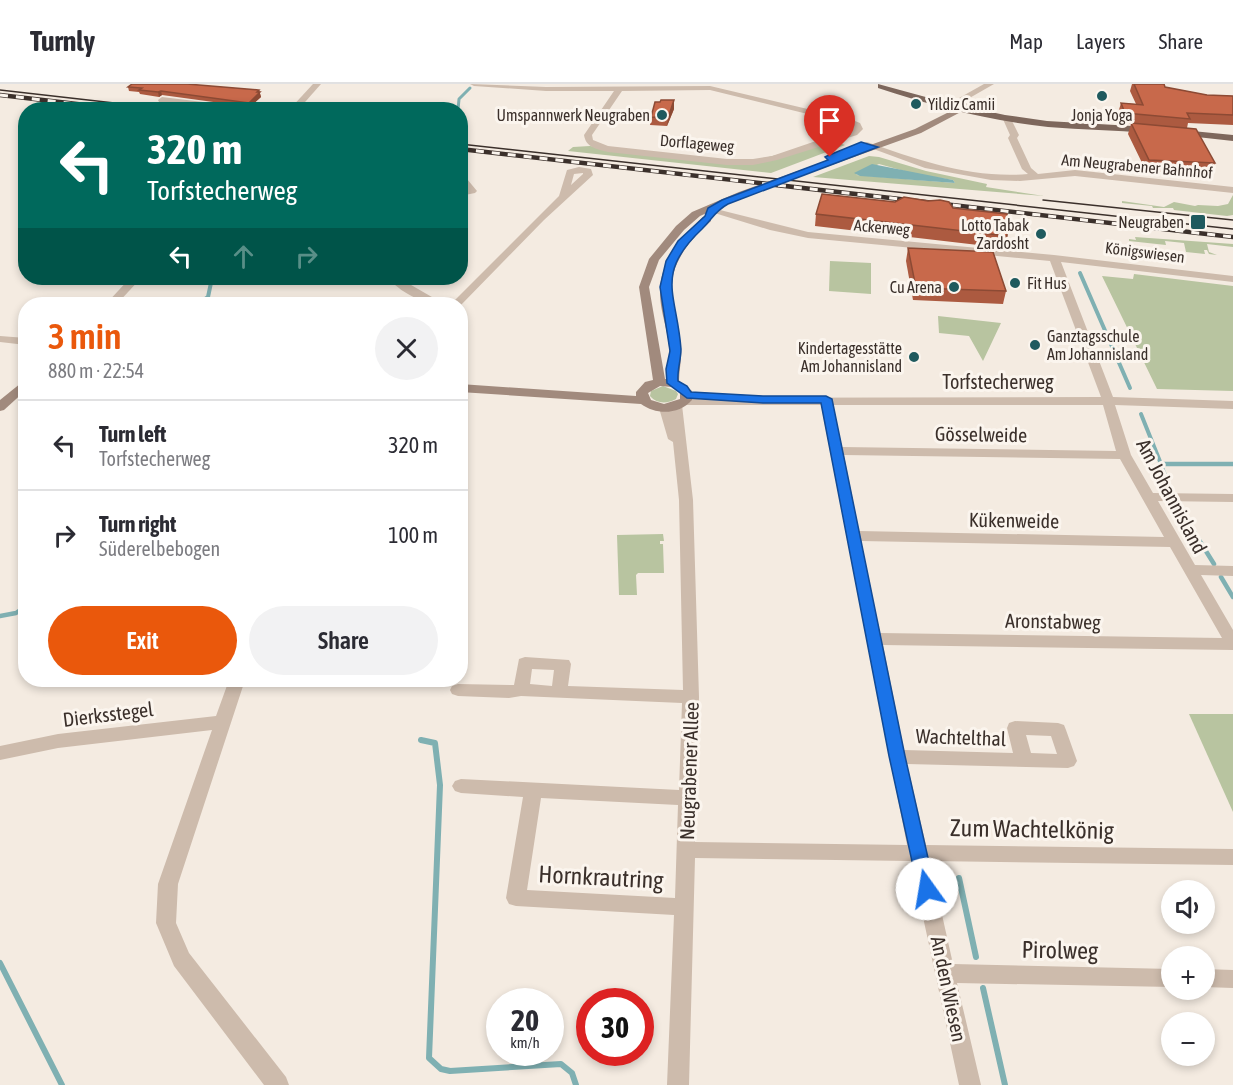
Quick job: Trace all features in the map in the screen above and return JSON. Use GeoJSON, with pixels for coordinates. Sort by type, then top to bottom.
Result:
{"type":"FeatureCollection","features":[{"type":"Feature","properties":{"kind":"main road"},"geometry":{"type":"LineString","coordinates":[[876,85],[1006,117],[1054,124],[1154,131]]}},
{"type":"Feature","properties":{"kind":"main road"},"geometry":{"type":"LineString","coordinates":[[659,382],[656,354],[645,304],[647,273],[661,249],[680,228],[696,214],[711,210],[742,194],[869,146],[918,131],[960,105]]}},
{"type":"Feature","properties":{"kind":"main road"},"geometry":{"type":"LineString","coordinates":[[869,146],[960,105],[1085,125]]}},
{"type":"Feature","properties":{"kind":"main road"},"geometry":{"type":"LineString","coordinates":[[1176,133],[1233,138]]}},
{"type":"Feature","properties":{"kind":"main road"},"geometry":{"type":"LineString","coordinates":[[673,383],[672,369],[675,351],[665,293],[668,271],[674,254],[709,217],[711,210]]}},
{"type":"Feature","properties":{"kind":"main road"},"geometry":{"type":"LineString","coordinates":[[468,389],[642,397],[652,406],[678,403],[683,388],[673,383],[659,382],[646,387],[642,397]]}},
{"type":"Feature","properties":{"kind":"main road"},"geometry":{"type":"LineString","coordinates":[[0,407],[18,390]]}},
{"type":"Feature","properties":{"kind":"street"},"geometry":{"type":"LineString","coordinates":[[300,102],[317,84]]}},
{"type":"Feature","properties":{"kind":"street"},"geometry":{"type":"LineString","coordinates":[[474,84],[546,89],[711,86]]}},
{"type":"Feature","properties":{"kind":"street"},"geometry":{"type":"LineString","coordinates":[[960,105],[982,98],[988,92],[990,84]]}},
{"type":"Feature","properties":{"kind":"street"},"geometry":{"type":"LineString","coordinates":[[960,105],[990,84]]}},
{"type":"Feature","properties":{"kind":"street","name":"Dorflageweg"},"geometry":{"type":"LineString","coordinates":[[620,88],[588,135],[589,141],[595,146],[727,162],[753,162],[782,156],[854,133],[859,129],[857,125],[711,86]]}},
{"type":"Feature","properties":{"kind":"street"},"geometry":{"type":"LineString","coordinates":[[162,100],[178,102]]}},
{"type":"Feature","properties":{"kind":"street"},"geometry":{"type":"LineString","coordinates":[[1006,117],[1015,135],[1012,138],[1027,169],[1037,177]]}},
{"type":"Feature","properties":{"kind":"street","name":"Am Neugrabener Bahnhof"},"geometry":{"type":"LineString","coordinates":[[869,146],[922,164],[957,172],[1006,178],[1075,173],[1233,190]]}},
{"type":"Feature","properties":{"kind":"street"},"geometry":{"type":"LineString","coordinates":[[463,297],[562,198]]}},
{"type":"Feature","properties":{"kind":"street","name":"Ackerweg"},"geometry":{"type":"LineString","coordinates":[[711,210],[808,235],[1054,258]]}},
{"type":"Feature","properties":{"kind":"street","name":"Königswiesen"},"geometry":{"type":"LineString","coordinates":[[1054,258],[1233,279]]}},
{"type":"Feature","properties":{"kind":"street","name":"Am Johannisland"},"geometry":{"type":"LineString","coordinates":[[1054,258],[1108,401],[1125,455],[1233,644]]}},
{"type":"Feature","properties":{"kind":"street"},"geometry":{"type":"LineString","coordinates":[[118,297],[129,285]]}},
{"type":"Feature","properties":{"kind":"street"},"geometry":{"type":"LineString","coordinates":[[402,285],[425,297]]}},
{"type":"Feature","properties":{"kind":"street"},"geometry":{"type":"LineString","coordinates":[[0,339],[18,341]]}},
{"type":"Feature","properties":{"kind":"street","name":"Torfstecherweg"},"geometry":{"type":"LineString","coordinates":[[678,403],[826,399],[1108,401],[1233,405]]}},
{"type":"Feature","properties":{"kind":"street","name":"An den Wiesen"},"geometry":{"type":"LineString","coordinates":[[826,399],[897,756],[970,1085]]}},
{"type":"Feature","properties":{"kind":"street","name":"Neugrabener Allee"},"geometry":{"type":"LineString","coordinates":[[678,403],[686,500],[692,697],[678,1085]]}},
{"type":"Feature","properties":{"kind":"street","name":"Gösselweide"},"geometry":{"type":"LineString","coordinates":[[836,451],[1125,455]]}},
{"type":"Feature","properties":{"kind":"street"},"geometry":{"type":"LineString","coordinates":[[1149,497],[1233,498]]}},
{"type":"Feature","properties":{"kind":"street","name":"Kükenweide"},"geometry":{"type":"LineString","coordinates":[[853,537],[1174,542]]}},
{"type":"Feature","properties":{"kind":"street"},"geometry":{"type":"LineString","coordinates":[[1190,570],[1233,571]]}},
{"type":"Feature","properties":{"kind":"street","name":"Aronstabweg"},"geometry":{"type":"LineString","coordinates":[[873,639],[1233,644]]}},
{"type":"Feature","properties":{"kind":"street"},"geometry":{"type":"LineString","coordinates":[[521,690],[525,663],[563,664],[559,692]]}},
{"type":"Feature","properties":{"kind":"street"},"geometry":{"type":"LineString","coordinates":[[234,687],[168,884],[165,923],[181,959],[278,1085]]}},
{"type":"Feature","properties":{"kind":"street"},"geometry":{"type":"LineString","coordinates":[[458,690],[508,692],[521,690],[692,697]]}},
{"type":"Feature","properties":{"kind":"street","name":"Dierksstegel"},"geometry":{"type":"LineString","coordinates":[[0,753],[58,741],[222,722]]}},
{"type":"Feature","properties":{"kind":"street","name":"Wachtelthal"},"geometry":{"type":"LineString","coordinates":[[897,756],[1024,760]]}},
{"type":"Feature","properties":{"kind":"street"},"geometry":{"type":"LineString","coordinates":[[461,786],[688,798]]}},
{"type":"Feature","properties":{"kind":"street","name":"Hornkrautring"},"geometry":{"type":"LineString","coordinates":[[533,790],[516,898],[684,907]]}},
{"type":"Feature","properties":{"kind":"street","name":"Zum Wachtelkönig"},"geometry":{"type":"LineString","coordinates":[[686,850],[1233,857]]}},
{"type":"Feature","properties":{"kind":"street","name":"Pirolweg"},"geometry":{"type":"LineString","coordinates":[[946,973],[1161,978]]}},
{"type":"Feature","properties":{"kind":"street"},"geometry":{"type":"LineString","coordinates":[[1215,978],[1233,979]]}},
{"type":"Feature","properties":{"kind":"green space"},"geometry":{"type":"Polygon","coordinates":[[[834,141],[845,145],[771,173],[568,151],[573,147],[590,146],[739,164],[834,141]]]}},
{"type":"Feature","properties":{"kind":"green space"},"geometry":{"type":"Polygon","coordinates":[[[869,156],[987,184],[986,187],[1044,196],[813,177],[869,156]],[[879,164],[856,175],[955,183],[953,180],[915,174],[879,164]]]}},
{"type":"Feature","properties":{"kind":"green space"},"geometry":{"type":"Polygon","coordinates":[[[1233,195],[1233,215],[1227,216],[1122,203],[1122,201],[1164,207],[1174,202],[1195,206],[1218,206],[1228,204],[1233,195]]]}},
{"type":"Feature","properties":{"kind":"green space"},"geometry":{"type":"Polygon","coordinates":[[[1135,237],[1233,244],[1233,247],[1207,244],[1209,252],[1217,255],[1209,254],[1207,250],[1204,250],[1205,254],[1186,252],[1184,243],[1165,241],[1166,245],[1129,241],[1129,239],[1136,240],[1135,237]]]}},
{"type":"Feature","properties":{"kind":"green space"},"geometry":{"type":"Polygon","coordinates":[[[830,261],[871,263],[871,294],[829,291],[830,261]]]}},
{"type":"Feature","properties":{"kind":"green space"},"geometry":{"type":"Polygon","coordinates":[[[1134,274],[1233,286],[1233,391],[1157,389],[1102,276],[1133,279],[1134,274]]]}},
{"type":"Feature","properties":{"kind":"green space"},"geometry":{"type":"Polygon","coordinates":[[[938,316],[1001,323],[983,361],[969,336],[939,333],[938,316]]]}},
{"type":"Feature","properties":{"kind":"green space"},"geometry":{"type":"Polygon","coordinates":[[[663,386],[676,391],[678,394],[676,399],[662,402],[650,396],[651,391],[663,386]]]}},
{"type":"Feature","properties":{"kind":"green space"},"geometry":{"type":"Polygon","coordinates":[[[663,534],[664,541],[660,541],[660,544],[663,544],[664,573],[638,573],[636,575],[637,595],[619,595],[617,535],[663,534]]]}},
{"type":"Feature","properties":{"kind":"green space"},"geometry":{"type":"Polygon","coordinates":[[[1189,714],[1233,714],[1233,812],[1189,714]]]}},
{"type":"Feature","properties":{"kind":"water"},"geometry":{"type":"Polygon","coordinates":[[[872,164],[953,180],[955,183],[860,176],[854,173],[872,164]]]}},
{"type":"Feature","properties":{"kind":"building"},"geometry":{"type":"Polygon","coordinates":[[[132,84],[187,84],[259,90],[257,92],[260,92],[250,102],[242,102],[128,87],[132,84]]]}},
{"type":"Feature","properties":{"kind":"building"},"geometry":{"type":"Polygon","coordinates":[[[1134,84],[1164,84],[1165,87],[1207,95],[1233,96],[1233,115],[1187,113],[1190,119],[1125,113],[1121,103],[1143,105],[1134,84]]]}},
{"type":"Feature","properties":{"kind":"building"},"geometry":{"type":"Polygon","coordinates":[[[674,100],[668,118],[651,117],[655,102],[674,100]]]}},
{"type":"Feature","properties":{"kind":"building"},"geometry":{"type":"Polygon","coordinates":[[[1131,123],[1196,129],[1215,163],[1149,160],[1131,123]]]}},
{"type":"Feature","properties":{"kind":"building"},"geometry":{"type":"Polygon","coordinates":[[[822,194],[895,202],[904,197],[928,201],[940,200],[949,202],[953,208],[1007,214],[1007,236],[816,214],[822,194]]]}},
{"type":"Feature","properties":{"kind":"building","name":"Cu Arena"},"geometry":{"type":"Polygon","coordinates":[[[908,248],[993,252],[1006,291],[916,288],[908,248]]]}},
{"type":"Feature","properties":{"kind":"waterway"},"geometry":{"type":"LineString","coordinates":[[459,102],[470,88]]}},
{"type":"Feature","properties":{"kind":"waterway"},"geometry":{"type":"LineString","coordinates":[[1080,273],[1130,388]]}},
{"type":"Feature","properties":{"kind":"waterway"},"geometry":{"type":"LineString","coordinates":[[208,297],[211,285]]}},
{"type":"Feature","properties":{"kind":"waterway"},"geometry":{"type":"LineString","coordinates":[[1141,414],[1161,464]]}},
{"type":"Feature","properties":{"kind":"waterway"},"geometry":{"type":"LineString","coordinates":[[1160,463],[1171,491]]}},
{"type":"Feature","properties":{"kind":"waterway"},"geometry":{"type":"LineString","coordinates":[[1162,464],[1233,464]]}},
{"type":"Feature","properties":{"kind":"waterway"},"geometry":{"type":"LineString","coordinates":[[1176,503],[1214,564]]}},
{"type":"Feature","properties":{"kind":"waterway"},"geometry":{"type":"LineString","coordinates":[[1221,577],[1233,597]]}},
{"type":"Feature","properties":{"kind":"waterway"},"geometry":{"type":"LineString","coordinates":[[0,616],[18,612]]}},
{"type":"Feature","properties":{"kind":"waterway"},"geometry":{"type":"LineString","coordinates":[[421,740],[435,743],[440,785],[429,1058],[441,1069],[450,1071],[561,1064],[572,1073],[576,1085]]}},
{"type":"Feature","properties":{"kind":"waterway"},"geometry":{"type":"LineString","coordinates":[[959,878],[976,957]]}},
{"type":"Feature","properties":{"kind":"waterway"},"geometry":{"type":"LineString","coordinates":[[0,963],[62,1085]]}},
{"type":"Feature","properties":{"kind":"waterway"},"geometry":{"type":"LineString","coordinates":[[983,988],[1005,1085]]}},
{"type":"Feature","properties":{"kind":"tram line"},"geometry":{"type":"LineString","coordinates":[[0,90],[106,102]]}},
{"type":"Feature","properties":{"kind":"tram line"},"geometry":{"type":"LineString","coordinates":[[468,145],[1233,229]]}},
{"type":"Feature","properties":{"kind":"tram line"},"geometry":{"type":"LineString","coordinates":[[1043,200],[1233,220]]}},
{"type":"Feature","properties":{"kind":"railway"},"geometry":{"type":"LineString","coordinates":[[0,95],[60,102]]}},
{"type":"Feature","properties":{"kind":"railway"},"geometry":{"type":"LineString","coordinates":[[468,150],[1233,237]]}},
{"type":"Feature","properties":{"kind":"place","name":"Jonja Yoga"},"geometry":{"type":"Point","coordinates":[1102,96]}},
{"type":"Feature","properties":{"kind":"place","name":"Yildiz Camii"},"geometry":{"type":"Point","coordinates":[916,104]}},
{"type":"Feature","properties":{"kind":"place","name":"Umspannwerk Neugraben"},"geometry":{"type":"Point","coordinates":[662,115]}},
{"type":"Feature","properties":{"kind":"place","name":"Neugraben"},"geometry":{"type":"Point","coordinates":[1198,222]}},
{"type":"Feature","properties":{"kind":"place","name":"Lotto Tabak Zardosht"},"geometry":{"type":"Point","coordinates":[1041,234]}},
{"type":"Feature","properties":{"kind":"place","name":"Fit Hus"},"geometry":{"type":"Point","coordinates":[1015,283]}},
{"type":"Feature","properties":{"kind":"place","name":"Cu Arena"},"geometry":{"type":"Point","coordinates":[954,287]}},
{"type":"Feature","properties":{"kind":"place","name":"Ganztagsschule Am Johannisland"},"geometry":{"type":"Point","coordinates":[1035,345]}},
{"type":"Feature","properties":{"kind":"place","name":"Kindertagesstätte Am Johannisland"},"geometry":{"type":"Point","coordinates":[914,357]}},
{"type":"Feature","properties":{"kind":"route"},"geometry":{"type":"LineString","coordinates":[[830,157],[864,144],[874,147],[809,169],[725,202],[711,210],[709,217],[693,231],[674,254],[665,287],[675,345],[673,383],[683,388],[687,395],[763,400],[826,399],[897,756],[927,889]]}}]}
